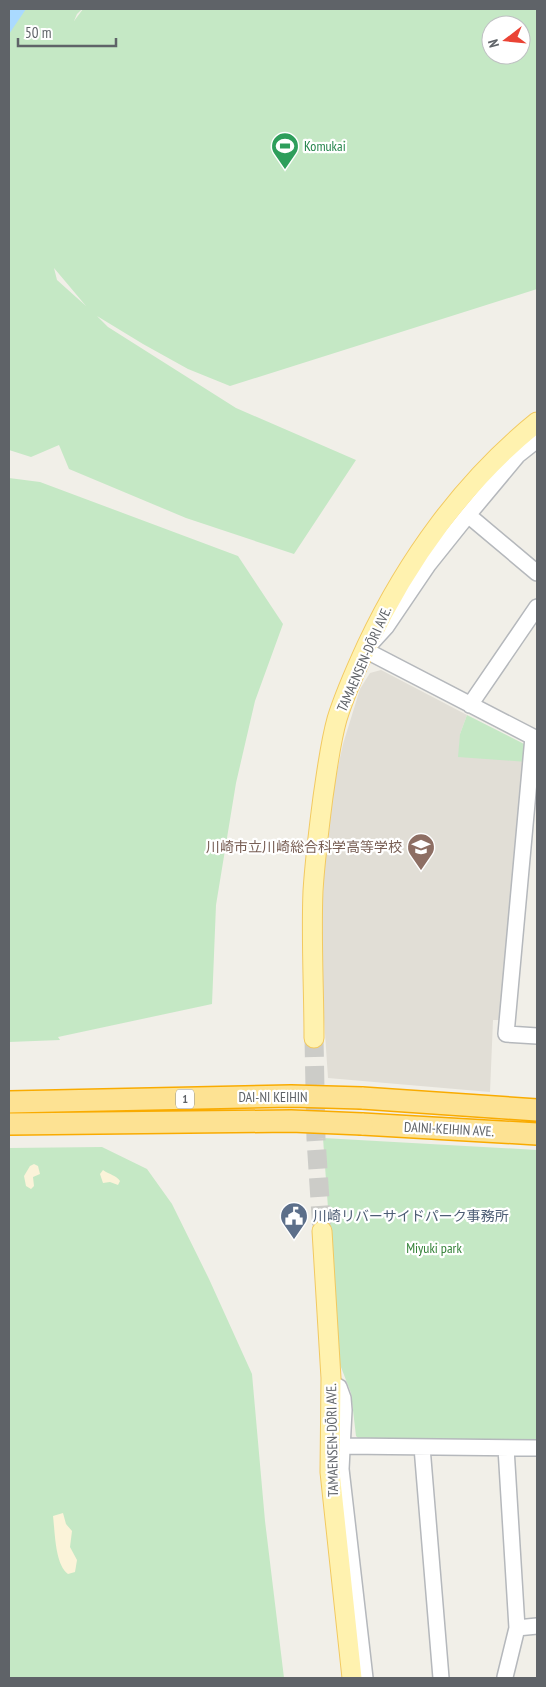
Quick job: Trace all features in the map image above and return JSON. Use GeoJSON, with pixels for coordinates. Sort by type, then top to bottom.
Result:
{"type":"FeatureCollection","features":[{"type":"Feature","properties":{"kind":"highway","name":"DAI-NI KEIHIN"},"geometry":{"type":"LineString","coordinates":[[9,1102],[291,1096],[362,1098],[537,1110]]}},
{"type":"Feature","properties":{"kind":"highway","name":"DAI-NI KEIHIN"},"geometry":{"type":"LineString","coordinates":[[9,1124],[291,1121],[362,1124]]}},
{"type":"Feature","properties":{"kind":"highway","name":"DAINI-KEIHIN AVE."},"geometry":{"type":"LineString","coordinates":[[362,1124],[537,1134]]}},
{"type":"Feature","properties":{"kind":"main road","name":"TAMAENSEN-DŌRI AVE."},"geometry":{"type":"LineString","coordinates":[[314,1038],[313,892],[321,812],[331,746],[349,687],[365,650],[398,586],[449,512],[493,461],[537,422]]}},
{"type":"Feature","properties":{"kind":"main road","name":"TAMAENSEN-DŌRI AVE."},"geometry":{"type":"LineString","coordinates":[[322,1231],[331,1384],[330,1472],[352,1678]]}},
{"type":"Feature","properties":{"kind":"street"},"geometry":{"type":"LineString","coordinates":[[537,440],[518,455],[468,514],[428,564],[386,627],[365,650],[535,738],[506,1034],[537,1036]]}},
{"type":"Feature","properties":{"kind":"street"},"geometry":{"type":"LineString","coordinates":[[468,514],[537,573]]}},
{"type":"Feature","properties":{"kind":"street"},"geometry":{"type":"LineString","coordinates":[[470,705],[537,607]]}},
{"type":"Feature","properties":{"kind":"street"},"geometry":{"type":"LineString","coordinates":[[331,1384],[339,1387],[343,1398],[341,1469],[365,1678]]}},
{"type":"Feature","properties":{"kind":"street"},"geometry":{"type":"LineString","coordinates":[[343,1446],[537,1448]]}},
{"type":"Feature","properties":{"kind":"street"},"geometry":{"type":"LineString","coordinates":[[422,1447],[441,1678]]}},
{"type":"Feature","properties":{"kind":"street"},"geometry":{"type":"LineString","coordinates":[[502,1678],[517,1628],[506,1448]]}},
{"type":"Feature","properties":{"kind":"street"},"geometry":{"type":"LineString","coordinates":[[517,1628],[537,1626]]}},
{"type":"Feature","properties":{"kind":"shaded area","name":"川崎市立川崎総合科学高等学校"},"geometry":{"type":"Polygon","coordinates":[[[381,670],[467,715],[460,734],[527,762],[504,1020],[493,1020],[490,1092],[328,1078],[320,958],[325,855],[331,799],[343,744],[360,689],[370,673],[381,670]]]}},
{"type":"Feature","properties":{"kind":"green space","name":"Komukai"},"geometry":{"type":"Polygon","coordinates":[[[19,9],[82,9],[74,21],[83,9],[537,9],[537,289],[230,386],[188,369],[97,316],[108,327],[236,408],[356,460],[294,554],[186,518],[69,469],[59,445],[31,457],[9,450],[9,26],[19,9]],[[54,268],[57,280],[86,306],[54,268]]]}},
{"type":"Feature","properties":{"kind":"green space"},"geometry":{"type":"Polygon","coordinates":[[[9,478],[40,482],[238,556],[283,624],[255,701],[236,783],[216,905],[212,1004],[58,1037],[60,1040],[9,1042],[9,478]]]}},
{"type":"Feature","properties":{"kind":"green space"},"geometry":{"type":"Polygon","coordinates":[[[467,715],[528,746],[527,762],[458,757],[460,734],[467,715]]]}},
{"type":"Feature","properties":{"kind":"green space","name":"Miyuki park"},"geometry":{"type":"Polygon","coordinates":[[[323,1138],[537,1150],[537,1442],[361,1441],[356,1436],[351,1393],[339,1362],[323,1138]]]}},
{"type":"Feature","properties":{"kind":"green space"},"geometry":{"type":"Polygon","coordinates":[[[102,1147],[147,1169],[172,1204],[209,1279],[252,1374],[265,1521],[284,1678],[9,1678],[9,1148],[102,1147]]]}},
{"type":"Feature","properties":{"kind":"sand"},"geometry":{"type":"Polygon","coordinates":[[[34,1164],[38,1166],[40,1174],[33,1177],[34,1186],[31,1189],[26,1186],[24,1176],[30,1166],[34,1164]]]}},
{"type":"Feature","properties":{"kind":"sand"},"geometry":{"type":"Polygon","coordinates":[[[103,1170],[120,1181],[118,1185],[110,1182],[103,1183],[100,1174],[103,1170]]]}},
{"type":"Feature","properties":{"kind":"sand"},"geometry":{"type":"Polygon","coordinates":[[[63,1513],[66,1524],[72,1531],[70,1547],[77,1560],[75,1572],[68,1574],[60,1563],[58,1556],[53,1516],[63,1513]]]}},
{"type":"Feature","properties":{"kind":"water"},"geometry":{"type":"Polygon","coordinates":[[[9,9],[26,9],[9,34],[9,9]]]}},
{"type":"Feature","properties":{"kind":"tunnel"},"geometry":{"type":"LineString","coordinates":[[314,1038],[316,1139],[322,1231]]}},
{"type":"Feature","properties":{"kind":"place","name":"Komukai"},"geometry":{"type":"Point","coordinates":[285,170]}},
{"type":"Feature","properties":{"kind":"place","name":"川崎市立川崎総合科学高等学校"},"geometry":{"type":"Point","coordinates":[421,871]}},
{"type":"Feature","properties":{"kind":"place","name":"川崎リバーサイドパーク事務所"},"geometry":{"type":"Point","coordinates":[294,1240]}}]}
